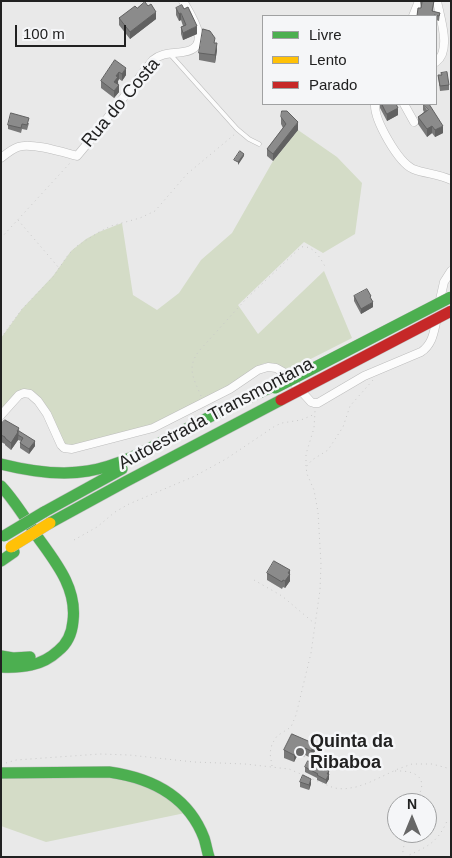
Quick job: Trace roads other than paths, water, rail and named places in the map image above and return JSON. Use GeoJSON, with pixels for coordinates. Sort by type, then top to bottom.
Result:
{"type":"FeatureCollection","features":[{"type":"Feature","properties":{"kind":"main road","name":"Autoestrada Transmontana"},"geometry":{"type":"LineString","coordinates":[[3,537],[85,488],[451,296]]}},
{"type":"Feature","properties":{"kind":"main road","name":"Autoestrada Transmontana"},"geometry":{"type":"LineString","coordinates":[[1,554],[13,550],[52,525],[217,433],[451,311]]}},
{"type":"Feature","properties":{"kind":"main road"},"geometry":{"type":"LineString","coordinates":[[1,464],[47,473],[99,469],[134,456],[224,409],[275,387]]}},
{"type":"Feature","properties":{"kind":"main road"},"geometry":{"type":"LineString","coordinates":[[1,486],[16,503],[64,575],[71,593],[74,612],[71,632],[57,653],[46,660],[32,665],[16,668],[1,667]]}},
{"type":"Feature","properties":{"kind":"main road"},"geometry":{"type":"LineString","coordinates":[[1,496],[16,515],[56,576],[65,597],[66,608],[61,633],[56,642],[47,649],[25,658],[1,656]]}},
{"type":"Feature","properties":{"kind":"main road"},"geometry":{"type":"LineString","coordinates":[[1,561],[13,550]]}},
{"type":"Feature","properties":{"kind":"main road"},"geometry":{"type":"LineString","coordinates":[[2,769],[122,773],[152,782],[164,788],[184,805],[200,830],[208,857]]}},
{"type":"Feature","properties":{"kind":"street","name":"Rua do Costa"},"geometry":{"type":"LineString","coordinates":[[1,158],[14,148],[23,146],[33,146],[77,156],[154,60],[161,55],[189,51],[195,46],[199,39],[198,30],[183,1]]}},
{"type":"Feature","properties":{"kind":"street"},"geometry":{"type":"LineString","coordinates":[[414,15],[419,1]]}},
{"type":"Feature","properties":{"kind":"street"},"geometry":{"type":"LineString","coordinates":[[437,1],[445,40],[443,55],[437,61]]}},
{"type":"Feature","properties":{"kind":"street"},"geometry":{"type":"LineString","coordinates":[[375,105],[377,115],[393,148],[402,160],[412,169],[451,180]]}},
{"type":"Feature","properties":{"kind":"street"},"geometry":{"type":"LineString","coordinates":[[405,105],[414,122]]}},
{"type":"Feature","properties":{"kind":"street"},"geometry":{"type":"LineString","coordinates":[[1,415],[19,395],[24,393],[30,394],[46,412],[61,445],[64,448],[72,449],[149,429],[232,387],[260,369],[270,367],[285,373],[310,401],[314,403],[320,402],[340,389],[376,371],[422,352],[428,346],[434,334],[443,286],[451,271]]}},
{"type":"Feature","properties":{"kind":"lane"},"geometry":{"type":"LineString","coordinates":[[169,53],[239,130],[249,139],[259,144]]}},
{"type":"Feature","properties":{"kind":"place","name":"Quinta da Ribaboa"},"geometry":{"type":"Point","coordinates":[300,752]}}]}
